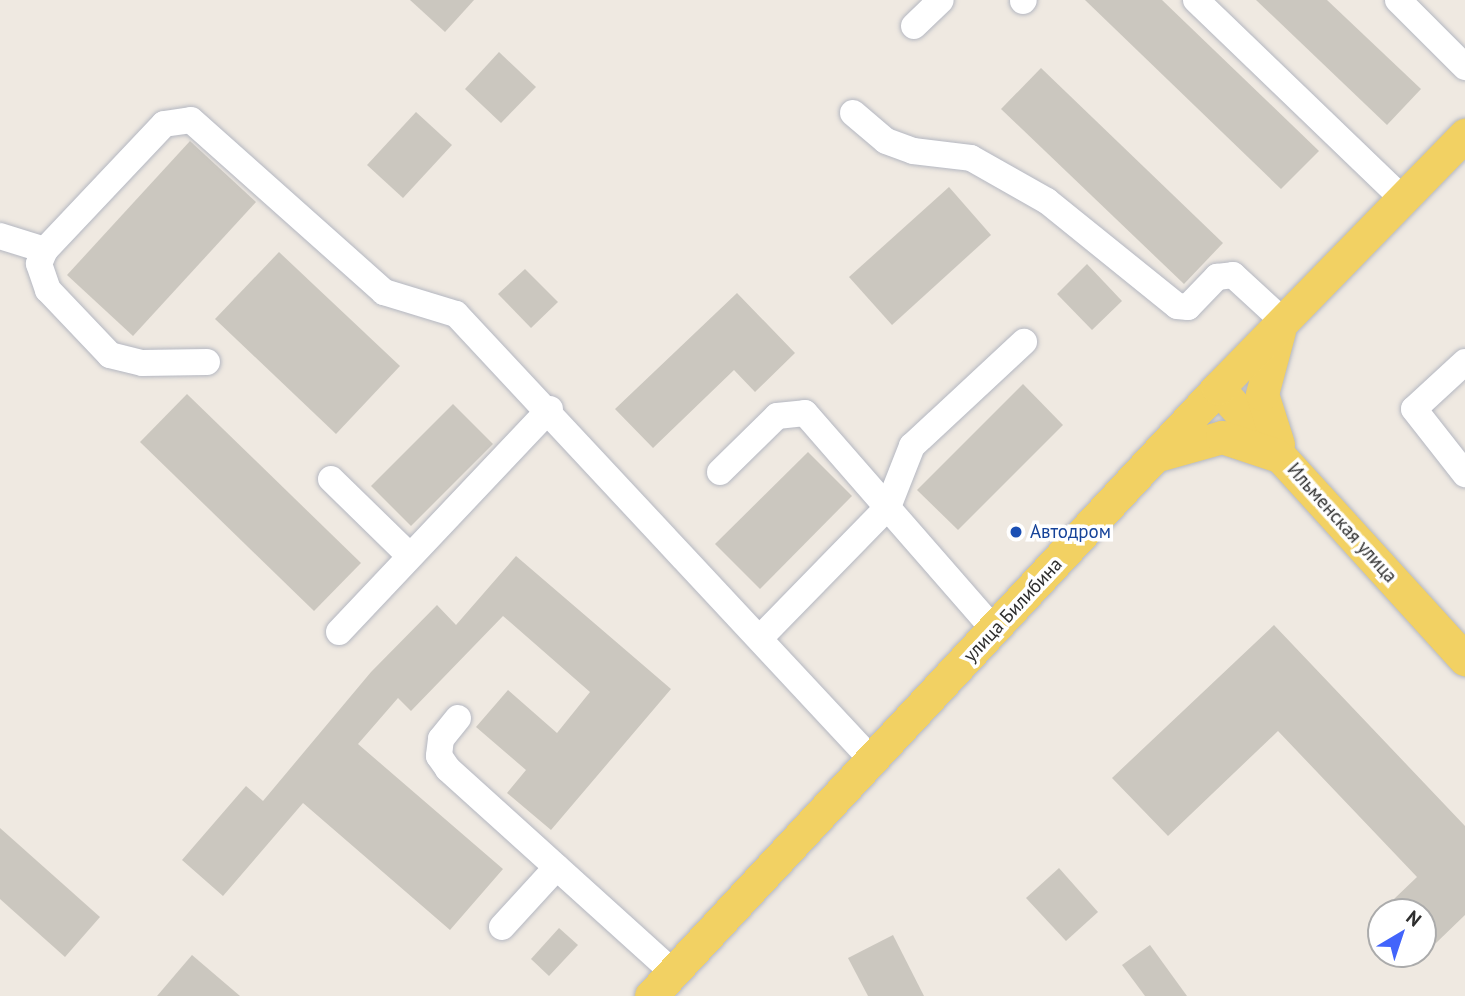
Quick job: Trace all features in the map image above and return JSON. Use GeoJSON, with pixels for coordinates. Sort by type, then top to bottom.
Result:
{"type":"FeatureCollection","features":[{"type":"Feature","properties":{"kind":"main road","name":"улица Билибина"},"geometry":{"type":"LineString","coordinates":[[663,985],[1218,388],[1465,135]]}},
{"type":"Feature","properties":{"kind":"main road"},"geometry":{"type":"LineString","coordinates":[[1283,321],[1262,394],[1284,459]]}},
{"type":"Feature","properties":{"kind":"main road","name":"Ильменская улица"},"geometry":{"type":"LineString","coordinates":[[1218,388],[1465,659]]}},
{"type":"Feature","properties":{"kind":"main road"},"geometry":{"type":"LineString","coordinates":[[1154,457],[1181,444],[1222,437],[1284,459]]}},
{"type":"Feature","properties":{"kind":"lane"},"geometry":{"type":"LineString","coordinates":[[914,26],[942,0]]}},
{"type":"Feature","properties":{"kind":"lane"},"geometry":{"type":"LineString","coordinates":[[1196,0],[1403,199]]}},
{"type":"Feature","properties":{"kind":"lane"},"geometry":{"type":"LineString","coordinates":[[1398,0],[1465,66]]}},
{"type":"Feature","properties":{"kind":"lane"},"geometry":{"type":"LineString","coordinates":[[853,113],[886,141],[913,151],[971,158],[1047,201],[1177,306],[1188,307],[1217,277],[1233,275],[1283,321]]}},
{"type":"Feature","properties":{"kind":"lane"},"geometry":{"type":"LineString","coordinates":[[207,362],[142,363],[110,355],[48,290],[39,264],[45,250],[164,124],[191,120],[384,292],[456,314],[550,409],[873,761]]}},
{"type":"Feature","properties":{"kind":"lane"},"geometry":{"type":"LineString","coordinates":[[0,236],[45,250]]}},
{"type":"Feature","properties":{"kind":"lane"},"geometry":{"type":"LineString","coordinates":[[761,638],[888,507],[912,446],[1024,342]]}},
{"type":"Feature","properties":{"kind":"lane"},"geometry":{"type":"LineString","coordinates":[[1465,362],[1414,409],[1465,474]]}},
{"type":"Feature","properties":{"kind":"lane"},"geometry":{"type":"LineString","coordinates":[[338,632],[550,409]]}},
{"type":"Feature","properties":{"kind":"lane"},"geometry":{"type":"LineString","coordinates":[[720,472],[777,416],[805,413],[994,630]]}},
{"type":"Feature","properties":{"kind":"lane"},"geometry":{"type":"LineString","coordinates":[[331,479],[410,556]]}},
{"type":"Feature","properties":{"kind":"lane"},"geometry":{"type":"LineString","coordinates":[[458,718],[441,739],[439,756],[557,867],[663,985]]}},
{"type":"Feature","properties":{"kind":"lane"},"geometry":{"type":"LineString","coordinates":[[502,927],[557,867]]}},
{"type":"Feature","properties":{"kind":"building"},"geometry":{"type":"Polygon","coordinates":[[[410,0],[474,0],[445,32],[410,0]]]}},
{"type":"Feature","properties":{"kind":"building"},"geometry":{"type":"Polygon","coordinates":[[[1085,0],[1162,0],[1319,151],[1281,189],[1085,0]]]}},
{"type":"Feature","properties":{"kind":"building"},"geometry":{"type":"Polygon","coordinates":[[[1256,0],[1327,0],[1421,89],[1387,125],[1256,0]]]}},
{"type":"Feature","properties":{"kind":"building"},"geometry":{"type":"Polygon","coordinates":[[[499,52],[536,87],[501,123],[465,89],[499,52]]]}},
{"type":"Feature","properties":{"kind":"building"},"geometry":{"type":"Polygon","coordinates":[[[1041,68],[1223,243],[1184,284],[1001,109],[1041,68]]]}},
{"type":"Feature","properties":{"kind":"building"},"geometry":{"type":"Polygon","coordinates":[[[416,112],[452,145],[403,198],[367,165],[416,112]]]}},
{"type":"Feature","properties":{"kind":"building"},"geometry":{"type":"Polygon","coordinates":[[[190,141],[256,202],[133,336],[67,275],[190,141]]]}},
{"type":"Feature","properties":{"kind":"building"},"geometry":{"type":"Polygon","coordinates":[[[949,187],[991,235],[892,325],[849,277],[949,187]]]}},
{"type":"Feature","properties":{"kind":"building"},"geometry":{"type":"Polygon","coordinates":[[[279,252],[400,366],[336,434],[215,319],[279,252]]]}},
{"type":"Feature","properties":{"kind":"building"},"geometry":{"type":"Polygon","coordinates":[[[1087,264],[1122,301],[1092,330],[1057,294],[1087,264]]]}},
{"type":"Feature","properties":{"kind":"building"},"geometry":{"type":"Polygon","coordinates":[[[525,269],[558,302],[531,328],[498,294],[525,269]]]}},
{"type":"Feature","properties":{"kind":"building"},"geometry":{"type":"Polygon","coordinates":[[[737,293],[795,353],[755,392],[734,370],[653,448],[615,409],[737,293]]]}},
{"type":"Feature","properties":{"kind":"building"},"geometry":{"type":"Polygon","coordinates":[[[1023,384],[1063,425],[958,530],[917,490],[1023,384]]]}},
{"type":"Feature","properties":{"kind":"building"},"geometry":{"type":"Polygon","coordinates":[[[187,394],[361,563],[314,611],[140,442],[187,394]]]}},
{"type":"Feature","properties":{"kind":"building"},"geometry":{"type":"Polygon","coordinates":[[[453,404],[493,444],[411,526],[371,486],[453,404]]]}},
{"type":"Feature","properties":{"kind":"building"},"geometry":{"type":"Polygon","coordinates":[[[808,452],[852,496],[760,589],[715,544],[808,452]]]}},
{"type":"Feature","properties":{"kind":"building"},"geometry":{"type":"Polygon","coordinates":[[[516,556],[671,689],[551,830],[507,793],[526,770],[476,727],[508,690],[557,733],[590,692],[503,616],[411,711],[398,698],[358,744],[503,869],[450,930],[303,803],[223,896],[182,860],[246,786],[263,801],[371,672],[437,605],[456,625],[516,556]]]}},
{"type":"Feature","properties":{"kind":"building"},"geometry":{"type":"Polygon","coordinates":[[[1274,625],[1465,826],[1465,915],[1437,942],[1437,898],[1395,898],[1417,877],[1278,731],[1168,836],[1112,778],[1274,625]]]}},
{"type":"Feature","properties":{"kind":"building"},"geometry":{"type":"Polygon","coordinates":[[[0,828],[100,917],[65,957],[0,899],[0,828]]]}},
{"type":"Feature","properties":{"kind":"building"},"geometry":{"type":"Polygon","coordinates":[[[1059,868],[1098,912],[1066,941],[1026,898],[1059,868]]]}},
{"type":"Feature","properties":{"kind":"building"},"geometry":{"type":"Polygon","coordinates":[[[559,928],[578,945],[549,976],[531,959],[559,928]]]}},
{"type":"Feature","properties":{"kind":"building"},"geometry":{"type":"Polygon","coordinates":[[[893,935],[924,996],[868,996],[848,958],[893,935]]]}},
{"type":"Feature","properties":{"kind":"building"},"geometry":{"type":"Polygon","coordinates":[[[1150,945],[1187,996],[1145,996],[1122,965],[1150,945]]]}},
{"type":"Feature","properties":{"kind":"building"},"geometry":{"type":"Polygon","coordinates":[[[192,955],[240,996],[157,996],[192,955]]]}},
{"type":"Feature","properties":{"kind":"place","name":"Автодром"},"geometry":{"type":"Point","coordinates":[1016,532]}}]}
